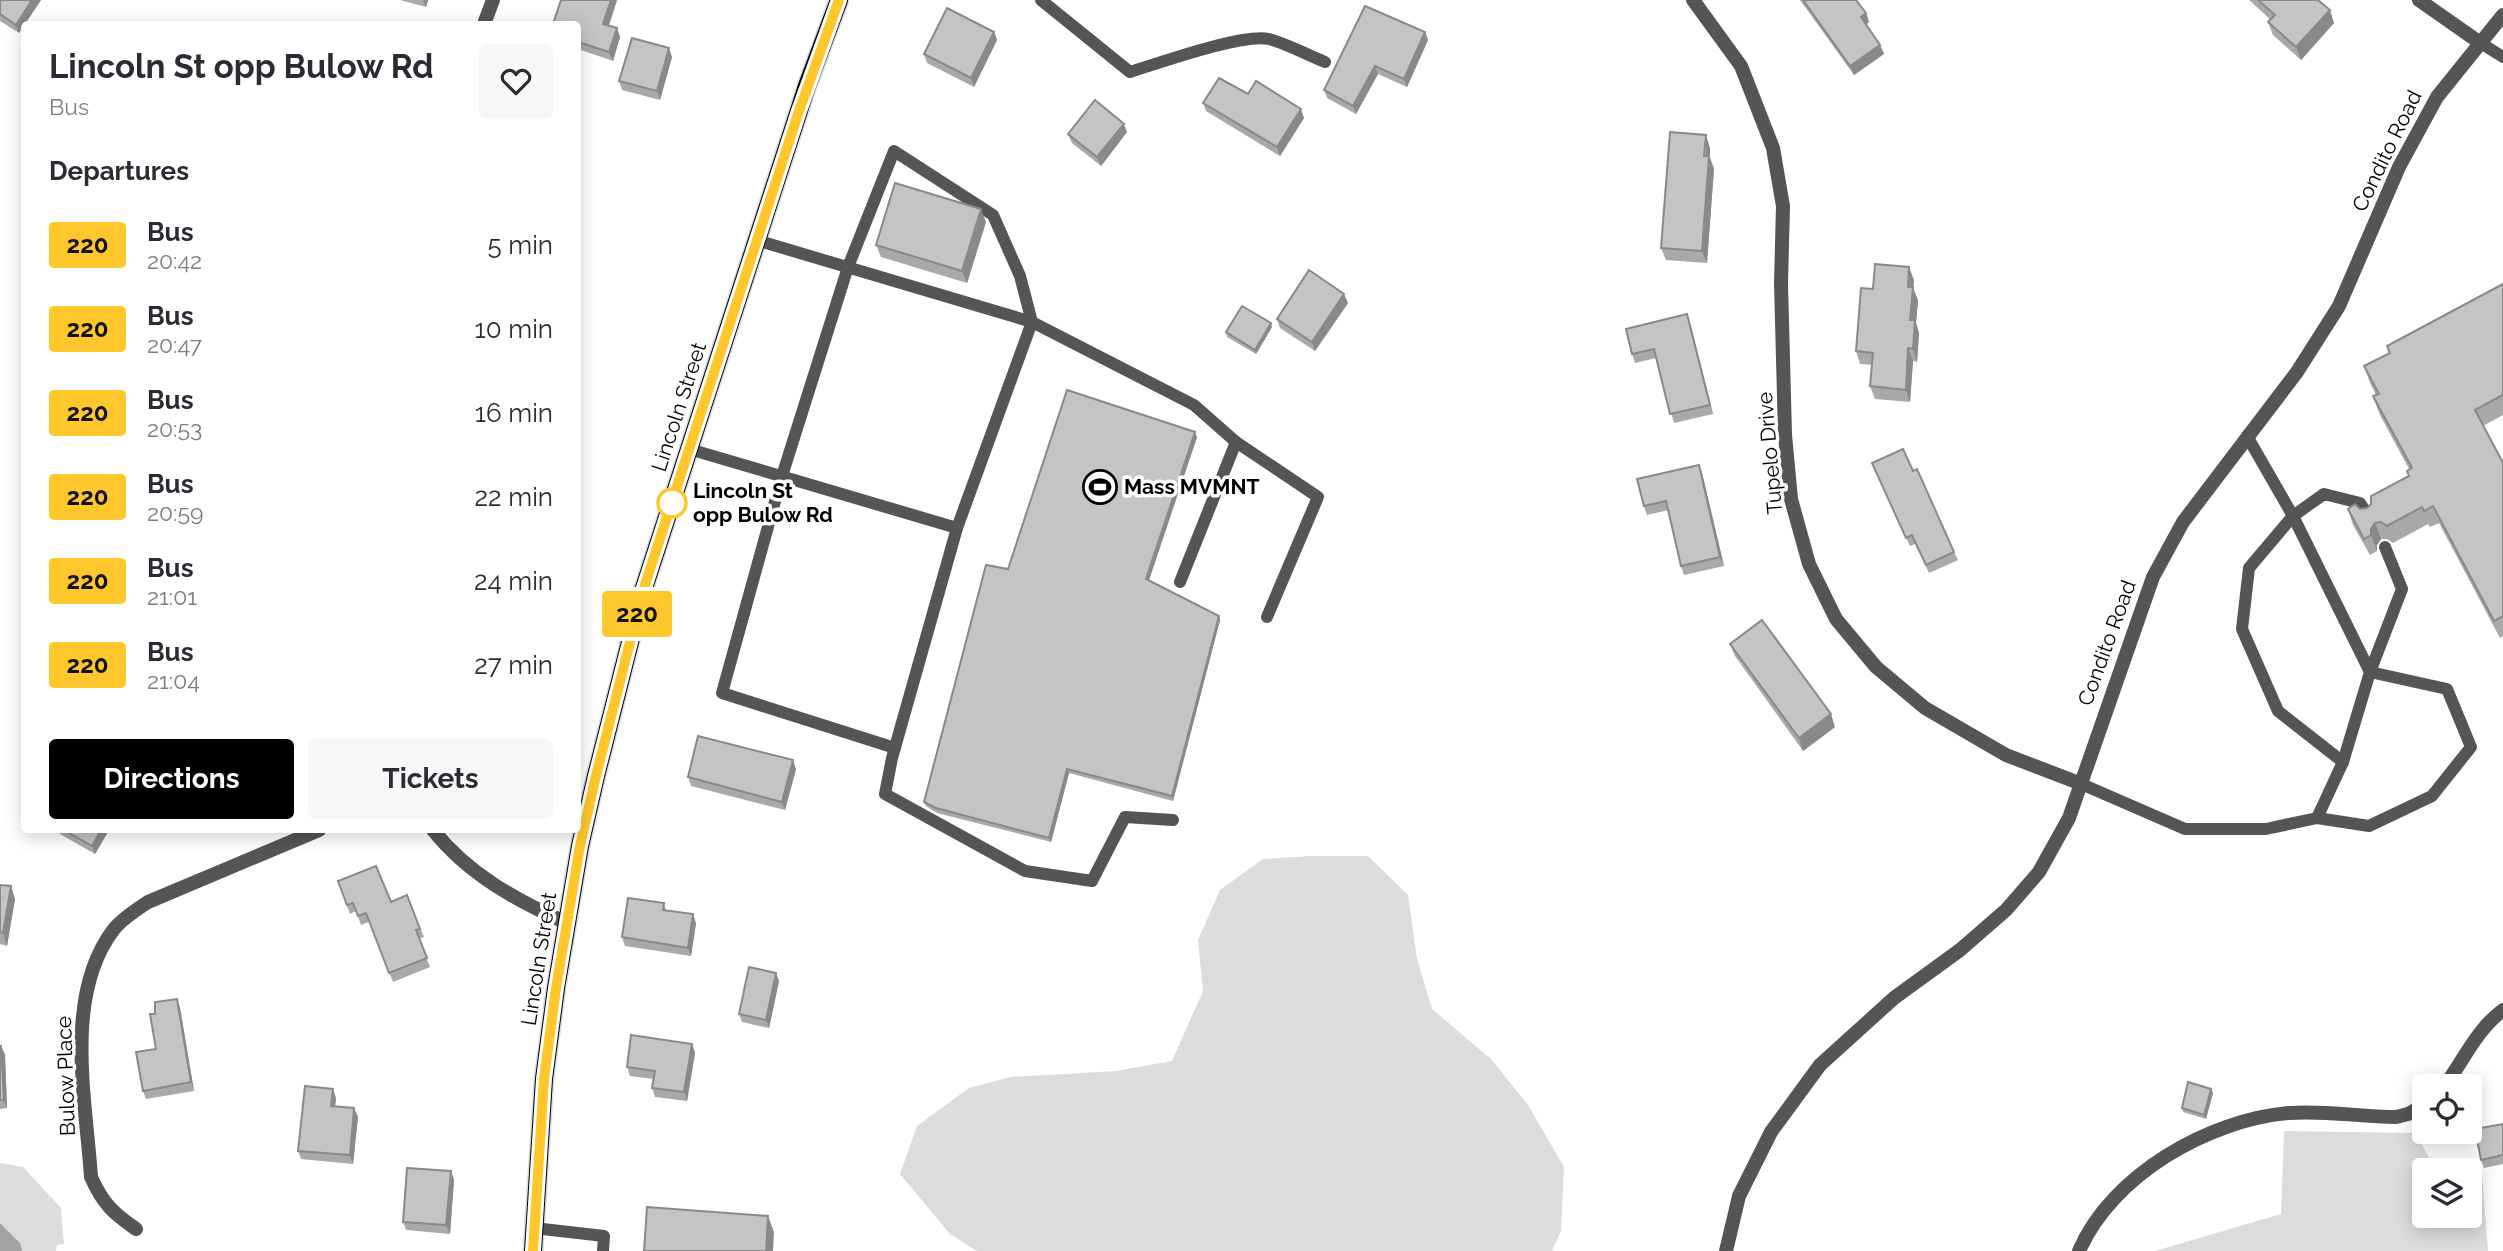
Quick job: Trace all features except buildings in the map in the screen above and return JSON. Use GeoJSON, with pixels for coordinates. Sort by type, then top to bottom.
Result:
{"type":"FeatureCollection","features":[{"type":"Feature","properties":{"kind":"main road","name":"Lincoln Street"},"geometry":{"type":"LineString","coordinates":[[533,1251],[544,1079],[567,923],[591,799],[639,603],[807,86],[839,0]]}},
{"type":"Feature","properties":{"kind":"street"},"geometry":{"type":"LineString","coordinates":[[485,21],[493,0]]}},
{"type":"Feature","properties":{"kind":"street","name":"Tupelo Drive"},"geometry":{"type":"LineString","coordinates":[[1693,0],[1741,66],[1773,148],[1783,206],[1781,282],[1785,435],[1791,499],[1809,564],[1825,597],[1836,619],[1876,667],[1925,708],[2006,755],[2079,783]]}},
{"type":"Feature","properties":{"kind":"street"},"geometry":{"type":"LineString","coordinates":[[2419,0],[2479,42]]}},
{"type":"Feature","properties":{"kind":"street","name":"Condito Road"},"geometry":{"type":"LineString","coordinates":[[1726,1251],[1739,1196],[1771,1132],[1820,1065],[1894,998],[1960,950],[2006,911],[2039,872],[2069,818],[2153,577],[2183,522],[2297,372],[2339,306],[2399,167],[2437,97],[2503,15]]}},
{"type":"Feature","properties":{"kind":"street","name":"Bulow Place"},"geometry":{"type":"LineString","coordinates":[[136,1230],[110,1210],[99,1195],[92,1177],[82,1049],[83,1012],[92,969],[115,928],[129,914],[148,902],[312,833]]}},
{"type":"Feature","properties":{"kind":"street"},"geometry":{"type":"LineString","coordinates":[[436,833],[475,872],[524,904],[567,923]]}},
{"type":"Feature","properties":{"kind":"street"},"geometry":{"type":"LineString","coordinates":[[2453,1074],[2488,1022],[2503,1010]]}},
{"type":"Feature","properties":{"kind":"street"},"geometry":{"type":"LineString","coordinates":[[2079,1251],[2099,1216],[2143,1172],[2165,1155],[2196,1139],[2248,1121],[2285,1113],[2396,1117],[2412,1112]]}},
{"type":"Feature","properties":{"kind":"lane"},"geometry":{"type":"LineString","coordinates":[[1041,0],[1130,72],[1246,40],[1268,39],[1325,62]]}},
{"type":"Feature","properties":{"kind":"lane"},"geometry":{"type":"LineString","coordinates":[[2479,42],[2503,57]]}},
{"type":"Feature","properties":{"kind":"lane"},"geometry":{"type":"LineString","coordinates":[[895,748],[722,693],[782,477],[848,267],[894,151],[993,215],[1020,276],[1032,322],[957,528],[895,748],[885,794],[1025,871],[1091,881],[1125,817],[1173,820]]}},
{"type":"Feature","properties":{"kind":"lane"},"geometry":{"type":"LineString","coordinates":[[756,240],[1032,322],[1194,405],[1236,442],[1318,497],[1267,617]]}},
{"type":"Feature","properties":{"kind":"lane"},"geometry":{"type":"LineString","coordinates":[[2247,436],[2293,516],[2370,672]]}},
{"type":"Feature","properties":{"kind":"lane"},"geometry":{"type":"LineString","coordinates":[[1180,582],[1236,442]]}},
{"type":"Feature","properties":{"kind":"lane"},"geometry":{"type":"LineString","coordinates":[[690,449],[957,528]]}},
{"type":"Feature","properties":{"kind":"lane"},"geometry":{"type":"LineString","coordinates":[[2343,762],[2278,711],[2242,629],[2249,568],[2293,516],[2324,494],[2360,503],[2369,517]]}},
{"type":"Feature","properties":{"kind":"lane"},"geometry":{"type":"LineString","coordinates":[[2317,818],[2343,762],[2370,672],[2402,589],[2385,547]]}},
{"type":"Feature","properties":{"kind":"lane"},"geometry":{"type":"LineString","coordinates":[[2079,783],[2185,829],[2266,829],[2317,818],[2369,826],[2432,796],[2471,747],[2447,690],[2370,672]]}},
{"type":"Feature","properties":{"kind":"lane"},"geometry":{"type":"LineString","coordinates":[[534,1228],[604,1236],[603,1251]]}},
{"type":"Feature","properties":{"kind":"shaded area"},"geometry":{"type":"Polygon","coordinates":[[[1368,856],[1408,895],[1417,959],[1432,1009],[1491,1059],[1528,1105],[1564,1167],[1561,1231],[1552,1251],[977,1251],[950,1234],[900,1174],[917,1126],[969,1088],[1011,1077],[1116,1071],[1172,1061],[1203,991],[1198,940],[1220,890],[1263,859],[1368,856]]]}},
{"type":"Feature","properties":{"kind":"shaded area"},"geometry":{"type":"Polygon","coordinates":[[[2284,1131],[2412,1133],[2412,1144],[2422,1144],[2429,1158],[2412,1158],[2412,1228],[2482,1228],[2482,1175],[2488,1251],[2155,1251],[2281,1214],[2284,1131]]]}},
{"type":"Feature","properties":{"kind":"shaded area"},"geometry":{"type":"Polygon","coordinates":[[[0,1163],[23,1167],[61,1208],[64,1244],[57,1245],[56,1251],[0,1251],[0,1163]]]}},
{"type":"Feature","properties":{"kind":"shaded area"},"geometry":{"type":"Polygon","coordinates":[[[0,1223],[20,1243],[22,1251],[0,1251],[0,1223]]]}},
{"type":"Feature","properties":{"kind":"bus line","name":"220"},"geometry":{"type":"LineString","coordinates":[[533,1251],[544,1079],[556,988],[580,846],[596,776],[643,591],[807,86],[839,0]]}},
{"type":"Feature","properties":{"kind":"place","name":"Mass MVMNT"},"geometry":{"type":"Point","coordinates":[1100,487]}},
{"type":"Feature","properties":{"kind":"place","name":"Lincoln St opp Bulow Rd"},"geometry":{"type":"Point","coordinates":[672,503]}}]}
